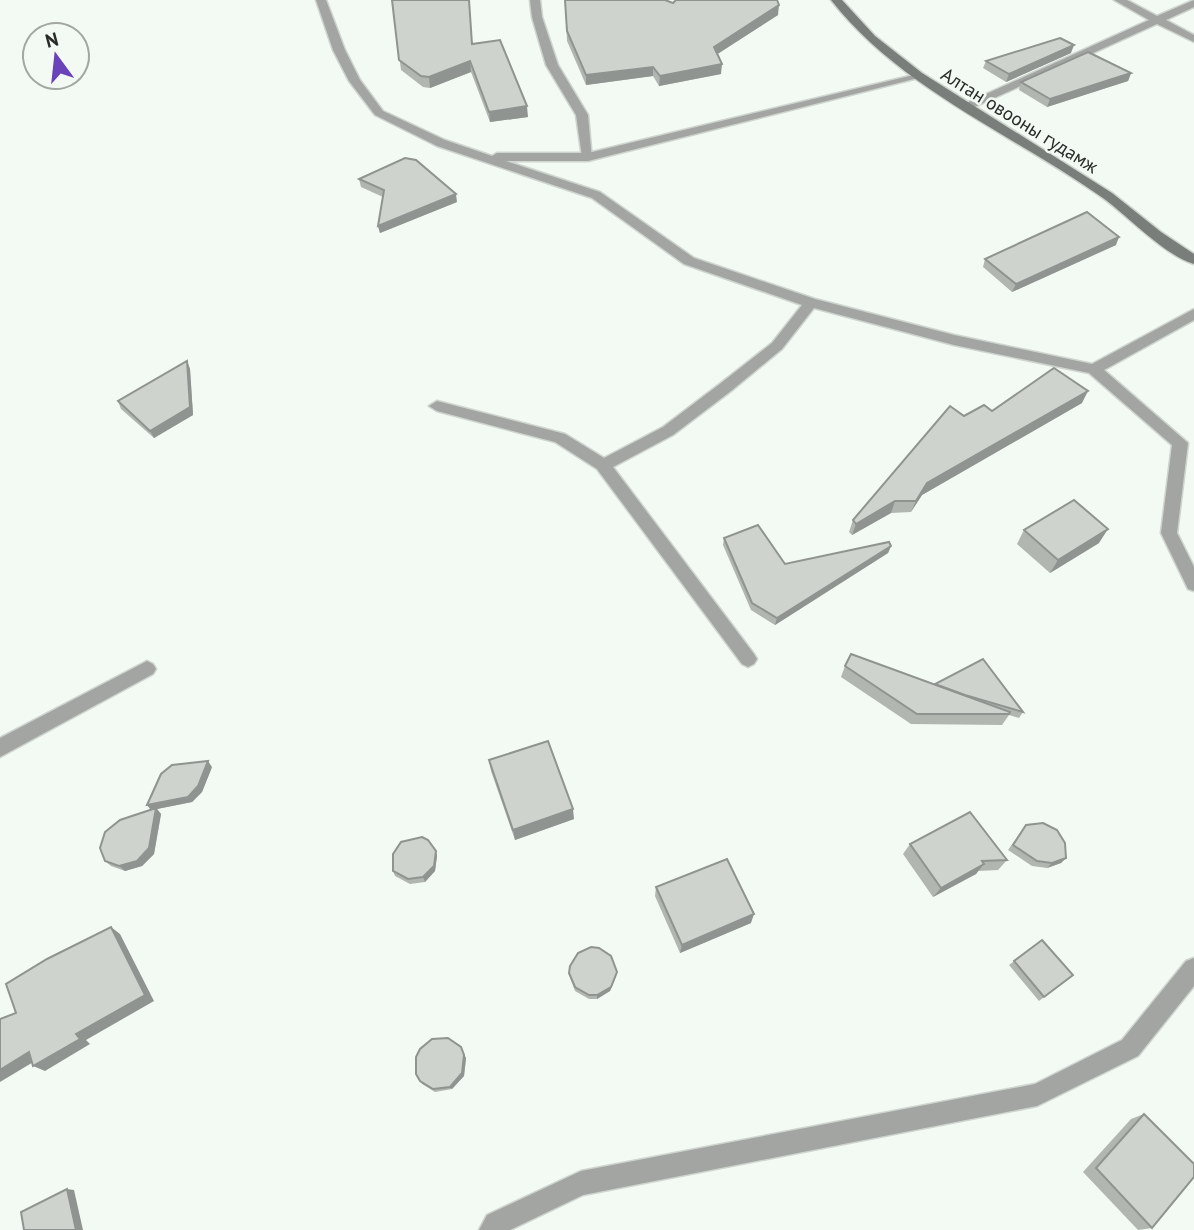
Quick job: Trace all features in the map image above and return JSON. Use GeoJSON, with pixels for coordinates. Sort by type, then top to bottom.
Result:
{"type":"FeatureCollection","features":[{"type":"Feature","properties":{"kind":"main road","name":"Алтан овооны гудамж"},"geometry":{"type":"LineString","coordinates":[[835,0],[871,38],[918,75],[1108,196],[1156,235],[1194,260]]}},
{"type":"Feature","properties":{"kind":"street"},"geometry":{"type":"LineString","coordinates":[[321,0],[328,24],[355,82],[379,113],[441,143],[596,195],[689,261],[811,303],[954,340],[1094,369],[1180,443],[1169,533],[1194,584]]}},
{"type":"Feature","properties":{"kind":"street"},"geometry":{"type":"LineString","coordinates":[[536,0],[537,18],[552,65],[582,115],[588,157]]}},
{"type":"Feature","properties":{"kind":"street"},"geometry":{"type":"LineString","coordinates":[[1119,0],[1194,39]]}},
{"type":"Feature","properties":{"kind":"street"},"geometry":{"type":"LineString","coordinates":[[966,107],[1194,3]]}},
{"type":"Feature","properties":{"kind":"street"},"geometry":{"type":"LineString","coordinates":[[480,156],[588,157],[918,75]]}},
{"type":"Feature","properties":{"kind":"street"},"geometry":{"type":"LineString","coordinates":[[603,466],[668,431],[726,387],[777,346],[811,303]]}},
{"type":"Feature","properties":{"kind":"street"},"geometry":{"type":"LineString","coordinates":[[1094,369],[1194,314]]}},
{"type":"Feature","properties":{"kind":"street"},"geometry":{"type":"LineString","coordinates":[[437,406],[560,438],[603,466],[748,659]]}},
{"type":"Feature","properties":{"kind":"street"},"geometry":{"type":"LineString","coordinates":[[0,748],[147,669]]}},
{"type":"Feature","properties":{"kind":"street"},"geometry":{"type":"LineString","coordinates":[[491,1230],[496,1224],[581,1183],[1037,1095],[1130,1048],[1194,969]]}},
{"type":"Feature","properties":{"kind":"building"},"geometry":{"type":"Polygon","coordinates":[[[392,0],[469,0],[472,44],[500,40],[527,106],[489,112],[470,61],[429,77],[421,76],[399,60],[392,0]]]}},
{"type":"Feature","properties":{"kind":"building"},"geometry":{"type":"Polygon","coordinates":[[[565,0],[665,0],[673,3],[676,0],[777,0],[779,5],[714,47],[722,64],[660,76],[653,67],[586,75],[567,31],[565,0]]]}},
{"type":"Feature","properties":{"kind":"building"},"geometry":{"type":"Polygon","coordinates":[[[1060,38],[1074,45],[1009,74],[986,61],[1060,38]]]}},
{"type":"Feature","properties":{"kind":"building"},"geometry":{"type":"Polygon","coordinates":[[[1088,52],[1131,73],[1050,99],[1021,82],[1088,52]]]}},
{"type":"Feature","properties":{"kind":"building"},"geometry":{"type":"Polygon","coordinates":[[[405,158],[416,160],[456,194],[378,226],[384,190],[359,179],[405,158]]]}},
{"type":"Feature","properties":{"kind":"building"},"geometry":{"type":"Polygon","coordinates":[[[1087,212],[1119,237],[1016,284],[985,259],[1087,212]]]}},
{"type":"Feature","properties":{"kind":"building"},"geometry":{"type":"Polygon","coordinates":[[[187,361],[190,407],[150,431],[118,401],[187,361]]]}},
{"type":"Feature","properties":{"kind":"building"},"geometry":{"type":"Polygon","coordinates":[[[1054,368],[1088,391],[927,483],[916,501],[895,501],[856,524],[853,520],[950,406],[964,416],[984,405],[992,411],[1054,368]]]}},
{"type":"Feature","properties":{"kind":"building"},"geometry":{"type":"Polygon","coordinates":[[[1074,500],[1108,529],[1058,560],[1024,530],[1074,500]]]}},
{"type":"Feature","properties":{"kind":"building"},"geometry":{"type":"Polygon","coordinates":[[[758,525],[785,564],[889,542],[891,546],[777,618],[752,603],[724,538],[758,525]]]}},
{"type":"Feature","properties":{"kind":"building"},"geometry":{"type":"Polygon","coordinates":[[[851,654],[1010,712],[917,714],[845,666],[851,654]]]}},
{"type":"Feature","properties":{"kind":"building"},"geometry":{"type":"Polygon","coordinates":[[[983,659],[1023,712],[935,684],[983,659]]]}},
{"type":"Feature","properties":{"kind":"building"},"geometry":{"type":"Polygon","coordinates":[[[548,741],[573,809],[513,830],[489,760],[548,741]]]}},
{"type":"Feature","properties":{"kind":"building"},"geometry":{"type":"Polygon","coordinates":[[[208,761],[198,786],[188,797],[147,805],[161,774],[172,765],[208,761]]]}},
{"type":"Feature","properties":{"kind":"building"},"geometry":{"type":"Polygon","coordinates":[[[156,808],[149,848],[137,861],[119,866],[105,861],[100,848],[105,832],[120,820],[156,808]]]}},
{"type":"Feature","properties":{"kind":"building"},"geometry":{"type":"Polygon","coordinates":[[[970,812],[1007,860],[982,861],[984,864],[941,888],[910,844],[970,812]]]}},
{"type":"Feature","properties":{"kind":"building"},"geometry":{"type":"Polygon","coordinates":[[[1043,823],[1057,830],[1065,843],[1066,858],[1052,863],[1037,861],[1013,845],[1026,825],[1043,823]]]}},
{"type":"Feature","properties":{"kind":"building"},"geometry":{"type":"Polygon","coordinates":[[[422,837],[428,840],[436,851],[434,866],[423,877],[408,879],[393,871],[393,854],[401,842],[422,837]]]}},
{"type":"Feature","properties":{"kind":"building"},"geometry":{"type":"Polygon","coordinates":[[[727,859],[754,914],[682,945],[656,887],[727,859]]]}},
{"type":"Feature","properties":{"kind":"building"},"geometry":{"type":"Polygon","coordinates":[[[111,927],[145,995],[76,1034],[80,1039],[33,1066],[29,1052],[0,1070],[0,1019],[16,1013],[6,984],[47,959],[111,927]]]}},
{"type":"Feature","properties":{"kind":"building"},"geometry":{"type":"Polygon","coordinates":[[[1042,940],[1073,975],[1044,997],[1014,961],[1042,940]]]}},
{"type":"Feature","properties":{"kind":"building"},"geometry":{"type":"Polygon","coordinates":[[[591,947],[599,948],[611,956],[617,972],[611,987],[597,995],[589,995],[575,987],[569,973],[578,953],[591,947]]]}},
{"type":"Feature","properties":{"kind":"building"},"geometry":{"type":"Polygon","coordinates":[[[448,1038],[461,1047],[464,1055],[462,1073],[450,1087],[433,1089],[420,1081],[416,1074],[416,1057],[420,1049],[432,1039],[448,1038]]]}},
{"type":"Feature","properties":{"kind":"building"},"geometry":{"type":"Polygon","coordinates":[[[1144,1114],[1194,1164],[1194,1177],[1152,1228],[1096,1168],[1144,1114]]]}},
{"type":"Feature","properties":{"kind":"building"},"geometry":{"type":"Polygon","coordinates":[[[67,1189],[76,1230],[24,1230],[21,1212],[67,1189]]]}}]}
